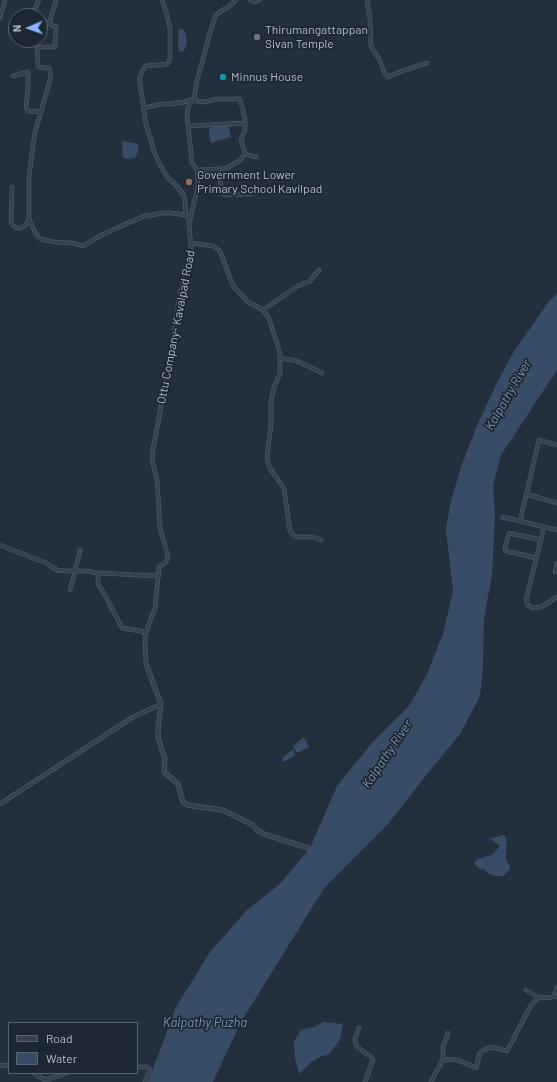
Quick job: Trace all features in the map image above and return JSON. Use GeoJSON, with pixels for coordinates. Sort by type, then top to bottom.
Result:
{"type":"FeatureCollection","features":[{"type":"Feature","properties":{"kind":"street"},"geometry":{"type":"LineString","coordinates":[[0,18],[5,0]]}},
{"type":"Feature","properties":{"kind":"street"},"geometry":{"type":"LineString","coordinates":[[33,0],[39,0]]}},
{"type":"Feature","properties":{"kind":"street"},"geometry":{"type":"LineString","coordinates":[[12,187],[11,223],[16,228],[21,228],[26,225],[29,218],[29,176],[31,157],[35,132],[51,76],[50,68],[38,67],[37,47],[55,47],[56,27],[50,24],[56,0]]}},
{"type":"Feature","properties":{"kind":"street"},"geometry":{"type":"LineString","coordinates":[[162,0],[170,28],[170,59],[168,64],[146,66],[142,71],[140,84],[146,124],[154,151],[168,178],[183,194],[186,215],[190,221]]}},
{"type":"Feature","properties":{"kind":"street","name":"Ottu Company- Kavalpad Road"},"geometry":{"type":"LineString","coordinates":[[146,664],[144,636],[150,618],[155,609],[159,567],[166,562],[168,557],[160,527],[157,480],[152,459],[179,300],[192,248],[189,232],[190,221],[198,186],[197,170],[192,163],[188,107],[194,99],[196,83],[215,17],[218,13],[236,0]]}},
{"type":"Feature","properties":{"kind":"street"},"geometry":{"type":"LineString","coordinates":[[250,0],[258,2],[260,0]]}},
{"type":"Feature","properties":{"kind":"street"},"geometry":{"type":"LineString","coordinates":[[367,0],[370,19],[371,47],[379,59],[385,74],[388,77],[427,63]]}},
{"type":"Feature","properties":{"kind":"street"},"geometry":{"type":"LineString","coordinates":[[14,76],[28,72],[26,110],[41,112]]}},
{"type":"Feature","properties":{"kind":"street"},"geometry":{"type":"LineString","coordinates":[[144,108],[194,99],[199,102],[219,99],[240,99],[245,118],[245,131],[242,139],[245,154]]}},
{"type":"Feature","properties":{"kind":"street"},"geometry":{"type":"LineString","coordinates":[[189,126],[244,123]]}},
{"type":"Feature","properties":{"kind":"street"},"geometry":{"type":"LineString","coordinates":[[245,154],[256,157]]}},
{"type":"Feature","properties":{"kind":"street"},"geometry":{"type":"LineString","coordinates":[[197,170],[227,168],[240,160],[245,154]]}},
{"type":"Feature","properties":{"kind":"street"},"geometry":{"type":"LineString","coordinates":[[218,169],[222,192],[225,195],[251,194]]}},
{"type":"Feature","properties":{"kind":"street"},"geometry":{"type":"LineString","coordinates":[[29,218],[37,236],[41,240],[72,243],[84,246],[100,236],[145,216],[163,213],[186,215]]}},
{"type":"Feature","properties":{"kind":"street"},"geometry":{"type":"LineString","coordinates":[[191,243],[213,246],[220,251],[228,275],[234,287],[248,302],[263,310],[269,319],[277,343],[280,358],[280,374],[274,387],[271,401],[271,424],[267,458],[268,463],[271,470],[284,488],[290,531],[296,537],[312,537],[321,540]]}},
{"type":"Feature","properties":{"kind":"street"},"geometry":{"type":"LineString","coordinates":[[263,310],[298,286],[310,280],[319,270]]}},
{"type":"Feature","properties":{"kind":"street"},"geometry":{"type":"LineString","coordinates":[[280,358],[297,362],[322,373]]}},
{"type":"Feature","properties":{"kind":"street"},"geometry":{"type":"LineString","coordinates":[[520,521],[539,440],[557,445]]}},
{"type":"Feature","properties":{"kind":"street"},"geometry":{"type":"LineString","coordinates":[[526,494],[557,503]]}},
{"type":"Feature","properties":{"kind":"street"},"geometry":{"type":"LineString","coordinates":[[503,517],[557,530]]}},
{"type":"Feature","properties":{"kind":"street"},"geometry":{"type":"LineString","coordinates":[[544,526],[526,599],[528,605],[534,608],[541,607],[557,597]]}},
{"type":"Feature","properties":{"kind":"street"},"geometry":{"type":"LineString","coordinates":[[536,558],[506,550],[505,548],[509,533],[541,540]]}},
{"type":"Feature","properties":{"kind":"street"},"geometry":{"type":"LineString","coordinates":[[0,545],[46,563],[57,570],[159,576]]}},
{"type":"Feature","properties":{"kind":"street"},"geometry":{"type":"LineString","coordinates":[[70,590],[80,550]]}},
{"type":"Feature","properties":{"kind":"street"},"geometry":{"type":"LineString","coordinates":[[555,572],[557,563]]}},
{"type":"Feature","properties":{"kind":"street"},"geometry":{"type":"LineString","coordinates":[[98,573],[98,584],[122,628],[146,632]]}},
{"type":"Feature","properties":{"kind":"street"},"geometry":{"type":"LineString","coordinates":[[146,664],[161,704],[158,737],[165,759],[164,772],[178,784],[183,802],[187,805],[222,810],[253,824],[257,830],[264,834],[308,848]]}},
{"type":"Feature","properties":{"kind":"street"},"geometry":{"type":"LineString","coordinates":[[0,804],[133,717],[161,704]]}},
{"type":"Feature","properties":{"kind":"street"},"geometry":{"type":"LineString","coordinates":[[526,990],[538,998],[550,998],[556,996],[557,987]]}},
{"type":"Feature","properties":{"kind":"street"},"geometry":{"type":"LineString","coordinates":[[443,1058],[458,1060],[476,1068],[480,1052],[491,1047],[507,1051],[530,1007],[539,997]]}},
{"type":"Feature","properties":{"kind":"street"},"geometry":{"type":"LineString","coordinates":[[359,1028],[355,1039],[356,1046],[373,1060],[366,1082]]}},
{"type":"Feature","properties":{"kind":"street"},"geometry":{"type":"LineString","coordinates":[[431,1082],[443,1058],[443,1047],[448,1033]]}},
{"type":"Feature","properties":{"kind":"street"},"geometry":{"type":"LineString","coordinates":[[138,1067],[147,1067],[150,1069],[145,1082]]}},
{"type":"Feature","properties":{"kind":"street"},"geometry":{"type":"LineString","coordinates":[[36,1074],[45,1080],[64,1074]]}},
{"type":"Feature","properties":{"kind":"water"},"geometry":{"type":"Polygon","coordinates":[[[179,29],[185,31],[187,42],[185,49],[181,52],[179,51],[178,44],[179,29]]]}},
{"type":"Feature","properties":{"kind":"water"},"geometry":{"type":"Polygon","coordinates":[[[228,124],[231,137],[211,143],[209,128],[228,124]]]}},
{"type":"Feature","properties":{"kind":"water"},"geometry":{"type":"Polygon","coordinates":[[[122,141],[138,144],[138,152],[135,158],[126,159],[123,157],[122,141]]]}},
{"type":"Feature","properties":{"kind":"water","name":"Kalpathy Puzha"},"geometry":{"type":"Polygon","coordinates":[[[557,293],[557,370],[501,455],[493,485],[495,514],[492,575],[484,618],[483,667],[480,696],[460,734],[388,824],[324,888],[241,1022],[213,1082],[148,1082],[176,1007],[210,952],[247,910],[281,883],[310,848],[337,786],[371,744],[409,706],[427,674],[443,634],[453,591],[446,530],[450,505],[461,467],[476,428],[514,351],[548,303],[557,293]]]}},
{"type":"Feature","properties":{"kind":"water"},"geometry":{"type":"Polygon","coordinates":[[[304,737],[309,747],[297,753],[293,746],[304,737]]]}},
{"type":"Feature","properties":{"kind":"water"},"geometry":{"type":"Polygon","coordinates":[[[293,749],[295,755],[284,762],[282,758],[293,749]]]}},
{"type":"Feature","properties":{"kind":"water"},"geometry":{"type":"Polygon","coordinates":[[[504,835],[507,847],[506,860],[510,866],[509,870],[503,876],[495,876],[489,874],[484,869],[480,869],[474,863],[477,859],[492,855],[500,846],[489,838],[504,835]]]}},
{"type":"Feature","properties":{"kind":"water"},"geometry":{"type":"Polygon","coordinates":[[[323,1022],[343,1024],[340,1040],[329,1054],[311,1062],[299,1074],[295,1058],[294,1041],[301,1030],[317,1026],[323,1022]]]}},
{"type":"Feature","properties":{"kind":"place","name":"Thirumangattappan Sivan Temple"},"geometry":{"type":"Point","coordinates":[257,37]}},
{"type":"Feature","properties":{"kind":"place","name":"Minnus House"},"geometry":{"type":"Point","coordinates":[223,77]}},
{"type":"Feature","properties":{"kind":"place","name":"Government Lower Primary School Kavilpad"},"geometry":{"type":"Point","coordinates":[189,182]}},
{"type":"Feature","properties":{"kind":"water label","name":"Kalpathy River"},"geometry":{"type":"Point","coordinates":[508,395]}},
{"type":"Feature","properties":{"kind":"water label","name":"Kalpathy River"},"geometry":{"type":"Point","coordinates":[387,754]}}]}
